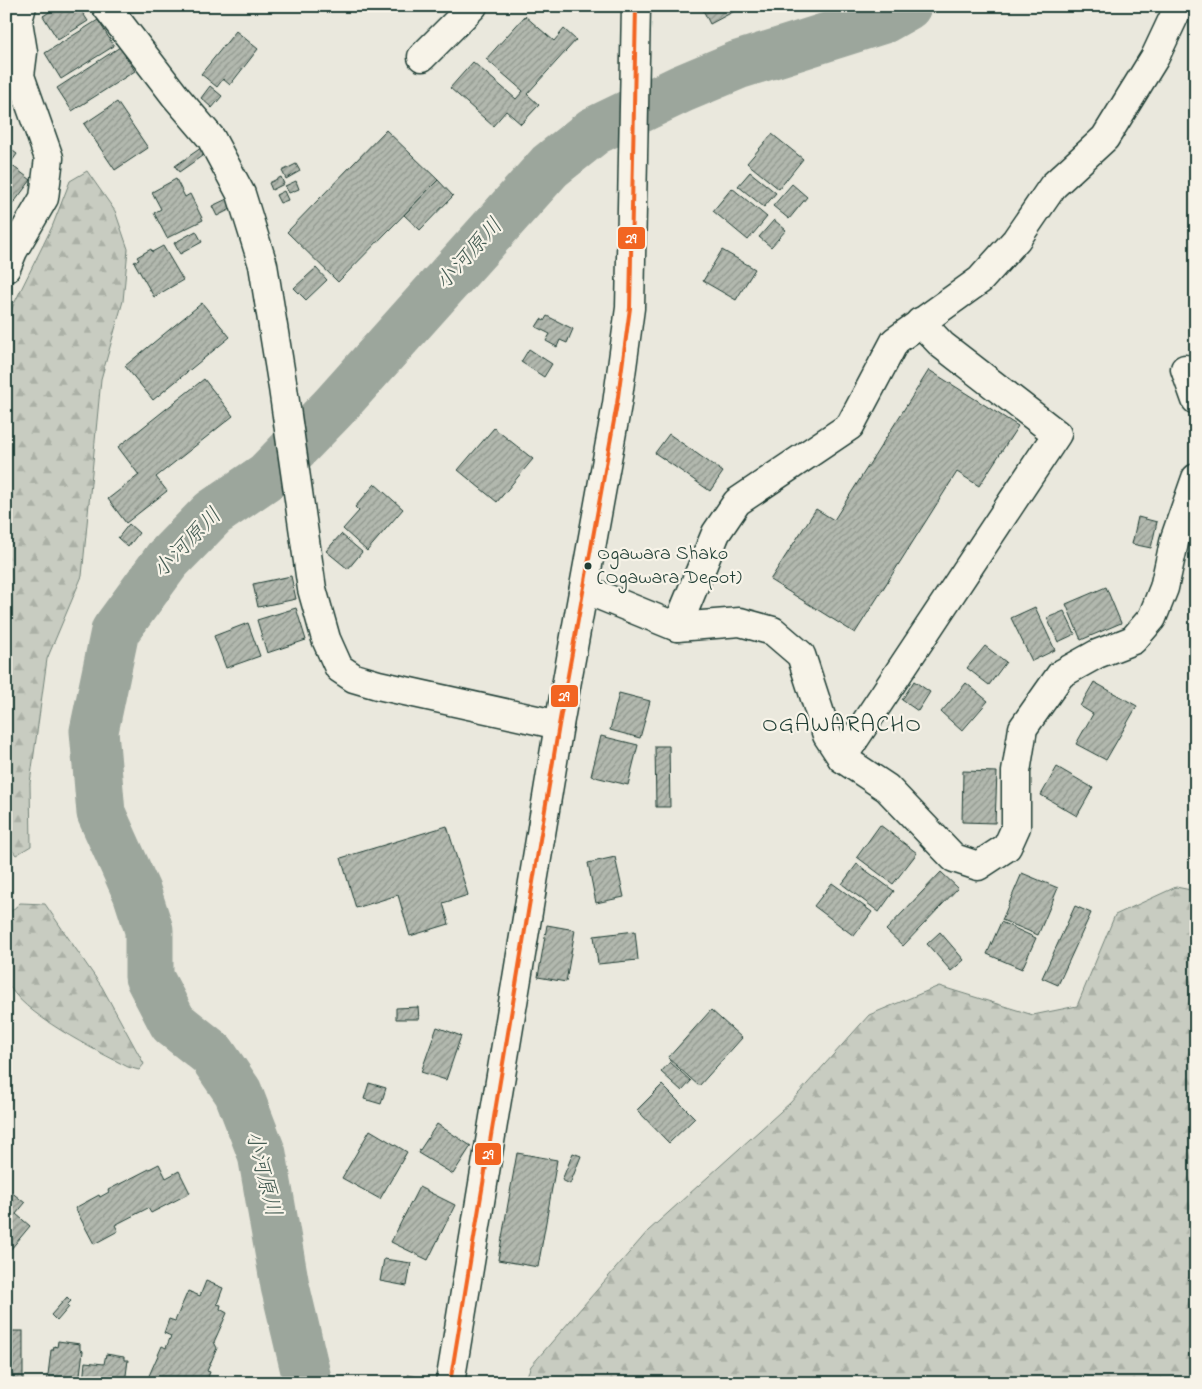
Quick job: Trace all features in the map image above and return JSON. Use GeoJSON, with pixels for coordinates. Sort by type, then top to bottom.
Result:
{"type":"FeatureCollection","features":[{"type":"Feature","properties":{"kind":"street"},"geometry":{"type":"LineString","coordinates":[[6,268],[13,251],[44,198],[49,158],[20,76],[24,52],[18,21],[22,6]]}},
{"type":"Feature","properties":{"kind":"street"},"geometry":{"type":"LineString","coordinates":[[106,6],[176,97],[211,138],[241,194],[263,265],[312,589],[326,639],[339,668],[354,678],[378,685],[559,725]]}},
{"type":"Feature","properties":{"kind":"street"},"geometry":{"type":"LineString","coordinates":[[422,57],[473,6]]}},
{"type":"Feature","properties":{"kind":"street"},"geometry":{"type":"LineString","coordinates":[[450,1383],[559,725],[617,404],[630,308],[636,6]]}},
{"type":"Feature","properties":{"kind":"street"},"geometry":{"type":"LineString","coordinates":[[677,627],[716,533],[737,502],[850,426],[895,341],[980,280],[1016,240],[1053,186],[1105,138],[1155,56],[1178,6]]}},
{"type":"Feature","properties":{"kind":"street"},"geometry":{"type":"LineString","coordinates":[[842,758],[1056,434],[942,345],[920,322]]}},
{"type":"Feature","properties":{"kind":"street"},"geometry":{"type":"LineString","coordinates":[[1185,369],[1196,400]]}},
{"type":"Feature","properties":{"kind":"street"},"geometry":{"type":"LineString","coordinates":[[584,588],[677,627],[740,622],[773,631],[801,655],[827,735],[842,758],[888,788],[954,858],[978,866],[1007,847],[1016,827],[1016,772],[1024,728],[1061,674],[1097,654],[1133,640],[1152,618],[1164,588],[1176,538],[1196,478]]}},
{"type":"Feature","properties":{"kind":"green space"},"geometry":{"type":"Polygon","coordinates":[[[87,171],[115,211],[128,249],[123,301],[101,379],[82,576],[47,659],[30,783],[31,846],[16,855],[6,842],[6,320],[52,227],[70,181],[87,171]]]}},
{"type":"Feature","properties":{"kind":"green space"},"geometry":{"type":"Polygon","coordinates":[[[1176,887],[1196,891],[1196,1383],[524,1383],[531,1366],[648,1231],[790,1103],[869,1015],[939,986],[1033,1015],[1077,1006],[1115,915],[1176,887]]]}},
{"type":"Feature","properties":{"kind":"green space"},"geometry":{"type":"Polygon","coordinates":[[[20,903],[45,904],[102,987],[144,1064],[139,1070],[128,1067],[60,1030],[27,1006],[14,993],[6,976],[6,916],[20,903]]]}},
{"type":"Feature","properties":{"kind":"building"},"geometry":{"type":"Polygon","coordinates":[[[59,6],[78,6],[88,21],[58,40],[43,16],[59,6]]]}},
{"type":"Feature","properties":{"kind":"building"},"geometry":{"type":"Polygon","coordinates":[[[701,6],[744,6],[710,24],[701,6]]]}},
{"type":"Feature","properties":{"kind":"building"},"geometry":{"type":"Polygon","coordinates":[[[525,16],[554,41],[564,29],[576,40],[527,94],[539,105],[521,124],[506,111],[493,126],[450,88],[473,62],[516,99],[523,91],[486,59],[525,16]]]}},
{"type":"Feature","properties":{"kind":"building"},"geometry":{"type":"Polygon","coordinates":[[[98,20],[114,46],[61,79],[45,53],[98,20]]]}},
{"type":"Feature","properties":{"kind":"building"},"geometry":{"type":"Polygon","coordinates":[[[236,31],[258,49],[230,85],[223,79],[217,87],[201,74],[236,31]]]}},
{"type":"Feature","properties":{"kind":"building"},"geometry":{"type":"Polygon","coordinates":[[[120,47],[135,71],[72,111],[57,88],[120,47]]]}},
{"type":"Feature","properties":{"kind":"building"},"geometry":{"type":"Polygon","coordinates":[[[210,86],[222,96],[212,108],[201,98],[210,86]]]}},
{"type":"Feature","properties":{"kind":"building"},"geometry":{"type":"Polygon","coordinates":[[[117,102],[148,148],[115,170],[84,124],[117,102]]]}},
{"type":"Feature","properties":{"kind":"building"},"geometry":{"type":"Polygon","coordinates":[[[386,130],[438,180],[338,282],[287,232],[386,130]]]}},
{"type":"Feature","properties":{"kind":"building"},"geometry":{"type":"Polygon","coordinates":[[[772,134],[803,159],[779,189],[747,163],[772,134]]]}},
{"type":"Feature","properties":{"kind":"building"},"geometry":{"type":"Polygon","coordinates":[[[208,143],[212,149],[179,172],[175,166],[208,143]]]}},
{"type":"Feature","properties":{"kind":"building"},"geometry":{"type":"Polygon","coordinates":[[[6,146],[17,154],[10,164],[31,180],[6,213],[6,146]]]}},
{"type":"Feature","properties":{"kind":"building"},"geometry":{"type":"Polygon","coordinates":[[[296,164],[300,171],[286,179],[282,171],[296,164]]]}},
{"type":"Feature","properties":{"kind":"building"},"geometry":{"type":"Polygon","coordinates":[[[750,172],[776,193],[764,207],[738,186],[750,172]]]}},
{"type":"Feature","properties":{"kind":"building"},"geometry":{"type":"Polygon","coordinates":[[[281,177],[284,184],[272,190],[269,183],[281,177]]]}},
{"type":"Feature","properties":{"kind":"building"},"geometry":{"type":"Polygon","coordinates":[[[176,179],[185,197],[190,194],[203,220],[167,238],[154,213],[161,209],[152,192],[176,179]]]}},
{"type":"Feature","properties":{"kind":"building"},"geometry":{"type":"Polygon","coordinates":[[[438,180],[453,196],[420,230],[404,215],[438,180]]]}},
{"type":"Feature","properties":{"kind":"building"},"geometry":{"type":"Polygon","coordinates":[[[296,181],[299,189],[289,193],[285,186],[296,181]]]}},
{"type":"Feature","properties":{"kind":"building"},"geometry":{"type":"Polygon","coordinates":[[[792,184],[807,197],[789,219],[773,206],[792,184]]]}},
{"type":"Feature","properties":{"kind":"building"},"geometry":{"type":"Polygon","coordinates":[[[732,188],[767,217],[748,240],[713,211],[732,188]]]}},
{"type":"Feature","properties":{"kind":"building"},"geometry":{"type":"Polygon","coordinates":[[[284,191],[288,200],[280,203],[276,195],[284,191]]]}},
{"type":"Feature","properties":{"kind":"building"},"geometry":{"type":"Polygon","coordinates":[[[229,198],[233,208],[217,216],[212,206],[229,198]]]}},
{"type":"Feature","properties":{"kind":"building"},"geometry":{"type":"Polygon","coordinates":[[[774,220],[786,230],[771,247],[759,237],[774,220]]]}},
{"type":"Feature","properties":{"kind":"building"},"geometry":{"type":"Polygon","coordinates":[[[196,231],[202,242],[180,254],[174,243],[196,231]]]}},
{"type":"Feature","properties":{"kind":"building"},"geometry":{"type":"Polygon","coordinates":[[[163,246],[183,280],[154,297],[134,262],[139,260],[137,257],[151,249],[152,252],[163,246]]]}},
{"type":"Feature","properties":{"kind":"building"},"geometry":{"type":"Polygon","coordinates":[[[722,250],[755,269],[736,300],[703,281],[722,250]]]}},
{"type":"Feature","properties":{"kind":"building"},"geometry":{"type":"Polygon","coordinates":[[[316,268],[327,280],[306,300],[294,288],[316,268]]]}},
{"type":"Feature","properties":{"kind":"building"},"geometry":{"type":"Polygon","coordinates":[[[202,303],[230,337],[153,400],[125,366],[202,303]]]}},
{"type":"Feature","properties":{"kind":"building"},"geometry":{"type":"Polygon","coordinates":[[[547,316],[573,329],[567,343],[560,340],[557,347],[546,341],[550,334],[536,327],[541,319],[544,321],[547,316]]]}},
{"type":"Feature","properties":{"kind":"building"},"geometry":{"type":"Polygon","coordinates":[[[529,349],[552,364],[544,377],[521,362],[529,349]]]}},
{"type":"Feature","properties":{"kind":"building"},"geometry":{"type":"Polygon","coordinates":[[[929,370],[1018,426],[979,486],[957,472],[855,633],[770,580],[816,509],[834,520],[929,370]]]}},
{"type":"Feature","properties":{"kind":"building"},"geometry":{"type":"Polygon","coordinates":[[[204,379],[233,416],[156,477],[167,491],[126,523],[108,499],[139,475],[118,447],[204,379]]]}},
{"type":"Feature","properties":{"kind":"building"},"geometry":{"type":"Polygon","coordinates":[[[494,428],[533,459],[497,502],[458,470],[494,428]]]}},
{"type":"Feature","properties":{"kind":"building"},"geometry":{"type":"Polygon","coordinates":[[[669,434],[723,472],[710,491],[655,453],[669,434]]]}},
{"type":"Feature","properties":{"kind":"building"},"geometry":{"type":"Polygon","coordinates":[[[375,484],[403,509],[367,551],[343,529],[359,511],[355,507],[375,484]]]}},
{"type":"Feature","properties":{"kind":"building"},"geometry":{"type":"Polygon","coordinates":[[[1138,517],[1157,522],[1151,548],[1132,544],[1138,517]]]}},
{"type":"Feature","properties":{"kind":"building"},"geometry":{"type":"Polygon","coordinates":[[[129,524],[139,533],[128,547],[118,538],[129,524]]]}},
{"type":"Feature","properties":{"kind":"building"},"geometry":{"type":"Polygon","coordinates":[[[341,534],[362,552],[348,569],[326,551],[341,534]]]}},
{"type":"Feature","properties":{"kind":"building"},"geometry":{"type":"Polygon","coordinates":[[[291,576],[296,599],[258,607],[253,584],[291,576]]]}},
{"type":"Feature","properties":{"kind":"building"},"geometry":{"type":"Polygon","coordinates":[[[1106,587],[1121,623],[1081,640],[1066,604],[1106,587]]]}},
{"type":"Feature","properties":{"kind":"building"},"geometry":{"type":"Polygon","coordinates":[[[1035,607],[1055,650],[1032,661],[1011,618],[1035,607]]]}},
{"type":"Feature","properties":{"kind":"building"},"geometry":{"type":"Polygon","coordinates":[[[296,608],[306,640],[267,653],[257,620],[296,608]]]}},
{"type":"Feature","properties":{"kind":"building"},"geometry":{"type":"Polygon","coordinates":[[[1064,611],[1075,634],[1058,642],[1047,618],[1064,611]]]}},
{"type":"Feature","properties":{"kind":"building"},"geometry":{"type":"Polygon","coordinates":[[[248,623],[260,656],[226,668],[214,636],[248,623]]]}},
{"type":"Feature","properties":{"kind":"building"},"geometry":{"type":"Polygon","coordinates":[[[985,646],[1006,662],[989,685],[967,668],[985,646]]]}},
{"type":"Feature","properties":{"kind":"building"},"geometry":{"type":"Polygon","coordinates":[[[914,681],[930,692],[918,711],[902,700],[914,681]]]}},
{"type":"Feature","properties":{"kind":"building"},"geometry":{"type":"Polygon","coordinates":[[[1094,682],[1137,706],[1106,760],[1076,744],[1093,714],[1080,706],[1094,682]]]}},
{"type":"Feature","properties":{"kind":"building"},"geometry":{"type":"Polygon","coordinates":[[[966,683],[988,701],[962,731],[941,712],[966,683]]]}},
{"type":"Feature","properties":{"kind":"building"},"geometry":{"type":"Polygon","coordinates":[[[619,693],[650,701],[640,738],[610,730],[619,693]]]}},
{"type":"Feature","properties":{"kind":"building"},"geometry":{"type":"Polygon","coordinates":[[[601,736],[638,745],[628,785],[591,776],[601,736]]]}},
{"type":"Feature","properties":{"kind":"building"},"geometry":{"type":"Polygon","coordinates":[[[655,746],[669,746],[670,807],[656,807],[655,746]]]}},
{"type":"Feature","properties":{"kind":"building"},"geometry":{"type":"Polygon","coordinates":[[[1057,767],[1093,788],[1077,816],[1041,795],[1057,767]]]}},
{"type":"Feature","properties":{"kind":"building"},"geometry":{"type":"Polygon","coordinates":[[[963,771],[997,772],[995,823],[962,822],[963,771]]]}},
{"type":"Feature","properties":{"kind":"building"},"geometry":{"type":"Polygon","coordinates":[[[880,825],[917,853],[893,884],[857,857],[880,825]]]}},
{"type":"Feature","properties":{"kind":"building"},"geometry":{"type":"Polygon","coordinates":[[[447,826],[468,895],[443,903],[449,924],[410,936],[398,895],[356,908],[341,858],[447,826]]]}},
{"type":"Feature","properties":{"kind":"building"},"geometry":{"type":"Polygon","coordinates":[[[615,857],[624,897],[596,903],[588,863],[615,857]]]}},
{"type":"Feature","properties":{"kind":"building"},"geometry":{"type":"Polygon","coordinates":[[[857,864],[894,891],[879,912],[842,884],[857,864]]]}},
{"type":"Feature","properties":{"kind":"building"},"geometry":{"type":"Polygon","coordinates":[[[941,872],[958,888],[903,946],[886,930],[941,872]]]}},
{"type":"Feature","properties":{"kind":"building"},"geometry":{"type":"Polygon","coordinates":[[[1022,873],[1058,888],[1038,935],[1002,920],[1022,873]]]}},
{"type":"Feature","properties":{"kind":"building"},"geometry":{"type":"Polygon","coordinates":[[[832,883],[872,912],[854,936],[814,906],[832,883]]]}},
{"type":"Feature","properties":{"kind":"building"},"geometry":{"type":"Polygon","coordinates":[[[1075,906],[1091,913],[1058,985],[1042,978],[1075,906]]]}},
{"type":"Feature","properties":{"kind":"building"},"geometry":{"type":"Polygon","coordinates":[[[1001,922],[1036,938],[1022,969],[987,954],[1001,922]]]}},
{"type":"Feature","properties":{"kind":"building"},"geometry":{"type":"Polygon","coordinates":[[[547,925],[575,930],[566,982],[538,977],[547,925]]]}},
{"type":"Feature","properties":{"kind":"building"},"geometry":{"type":"Polygon","coordinates":[[[635,931],[638,960],[598,964],[594,936],[635,931]]]}},
{"type":"Feature","properties":{"kind":"building"},"geometry":{"type":"Polygon","coordinates":[[[940,932],[964,960],[951,971],[927,944],[940,932]]]}},
{"type":"Feature","properties":{"kind":"building"},"geometry":{"type":"Polygon","coordinates":[[[418,1007],[419,1019],[396,1019],[396,1008],[418,1007]]]}},
{"type":"Feature","properties":{"kind":"building"},"geometry":{"type":"Polygon","coordinates":[[[711,1010],[742,1038],[699,1086],[668,1058],[711,1010]]]}},
{"type":"Feature","properties":{"kind":"building"},"geometry":{"type":"Polygon","coordinates":[[[437,1027],[461,1036],[446,1080],[421,1072],[437,1027]]]}},
{"type":"Feature","properties":{"kind":"building"},"geometry":{"type":"Polygon","coordinates":[[[670,1062],[691,1081],[682,1091],[661,1072],[670,1062]]]}},
{"type":"Feature","properties":{"kind":"building"},"geometry":{"type":"Polygon","coordinates":[[[369,1083],[386,1088],[381,1104],[364,1099],[369,1083]]]}},
{"type":"Feature","properties":{"kind":"building"},"geometry":{"type":"Polygon","coordinates":[[[662,1085],[695,1118],[669,1143],[637,1110],[662,1085]]]}},
{"type":"Feature","properties":{"kind":"building"},"geometry":{"type":"Polygon","coordinates":[[[437,1124],[471,1146],[453,1174],[418,1153],[437,1124]]]}},
{"type":"Feature","properties":{"kind":"building"},"geometry":{"type":"Polygon","coordinates":[[[370,1130],[407,1152],[380,1199],[342,1178],[370,1130]]]}},
{"type":"Feature","properties":{"kind":"building"},"geometry":{"type":"Polygon","coordinates":[[[517,1153],[557,1160],[538,1267],[498,1260],[517,1153]]]}},
{"type":"Feature","properties":{"kind":"building"},"geometry":{"type":"Polygon","coordinates":[[[573,1153],[581,1156],[570,1184],[562,1180],[573,1153]]]}},
{"type":"Feature","properties":{"kind":"building"},"geometry":{"type":"Polygon","coordinates":[[[159,1164],[166,1178],[179,1171],[190,1193],[151,1213],[148,1208],[115,1225],[118,1231],[94,1244],[75,1208],[99,1195],[100,1197],[109,1192],[108,1190],[159,1164]]]}},
{"type":"Feature","properties":{"kind":"building"},"geometry":{"type":"Polygon","coordinates":[[[419,1187],[455,1205],[428,1260],[391,1242],[419,1187]]]}},
{"type":"Feature","properties":{"kind":"building"},"geometry":{"type":"Polygon","coordinates":[[[10,1191],[25,1203],[16,1214],[30,1226],[6,1255],[6,1197],[10,1191]]]}},
{"type":"Feature","properties":{"kind":"building"},"geometry":{"type":"Polygon","coordinates":[[[384,1259],[411,1263],[407,1286],[380,1281],[384,1259]]]}},
{"type":"Feature","properties":{"kind":"building"},"geometry":{"type":"Polygon","coordinates":[[[206,1281],[223,1288],[217,1304],[221,1305],[220,1309],[227,1313],[214,1342],[217,1348],[207,1371],[210,1372],[206,1383],[152,1383],[153,1380],[148,1378],[162,1346],[166,1348],[171,1336],[164,1333],[169,1319],[175,1321],[188,1291],[200,1296],[206,1281]]]}},
{"type":"Feature","properties":{"kind":"building"},"geometry":{"type":"Polygon","coordinates":[[[67,1297],[71,1301],[67,1305],[69,1307],[57,1321],[51,1315],[67,1297]]]}},
{"type":"Feature","properties":{"kind":"building"},"geometry":{"type":"Polygon","coordinates":[[[6,1331],[23,1331],[23,1383],[6,1383],[6,1331]]]}},
{"type":"Feature","properties":{"kind":"building"},"geometry":{"type":"Polygon","coordinates":[[[58,1341],[80,1344],[80,1350],[83,1351],[79,1383],[47,1383],[51,1350],[53,1350],[54,1346],[57,1347],[58,1341]]]}},
{"type":"Feature","properties":{"kind":"building"},"geometry":{"type":"Polygon","coordinates":[[[106,1354],[124,1357],[124,1360],[128,1360],[125,1383],[83,1383],[85,1362],[104,1364],[106,1354]]]}},
{"type":"Feature","properties":{"kind":"building"},"geometry":{"type":"Polygon","coordinates":[[[408,1375],[429,1379],[428,1383],[407,1383],[408,1375]]]}},
{"type":"Feature","properties":{"kind":"waterway","name":"小河原川"},"geometry":{"type":"LineString","coordinates":[[308,1383],[285,1286],[262,1154],[238,1092],[212,1054],[173,1023],[149,977],[149,930],[137,893],[101,813],[94,731],[115,631],[167,560],[213,513],[267,476],[333,408],[550,166],[594,131],[681,89],[738,65],[884,19],[907,6]]}},
{"type":"Feature","properties":{"kind":"transit line","name":"29"},"geometry":{"type":"LineString","coordinates":[[450,1383],[559,725],[617,404],[630,308],[636,6]]}},
{"type":"Feature","properties":{"kind":"place","name":"Ogawara Shako (Ogawara Depot)"},"geometry":{"type":"Point","coordinates":[588,566]}},
{"type":"Feature","properties":{"kind":"district","name":"OGAWARACHO"},"geometry":{"type":"Point","coordinates":[842,725]}}]}
